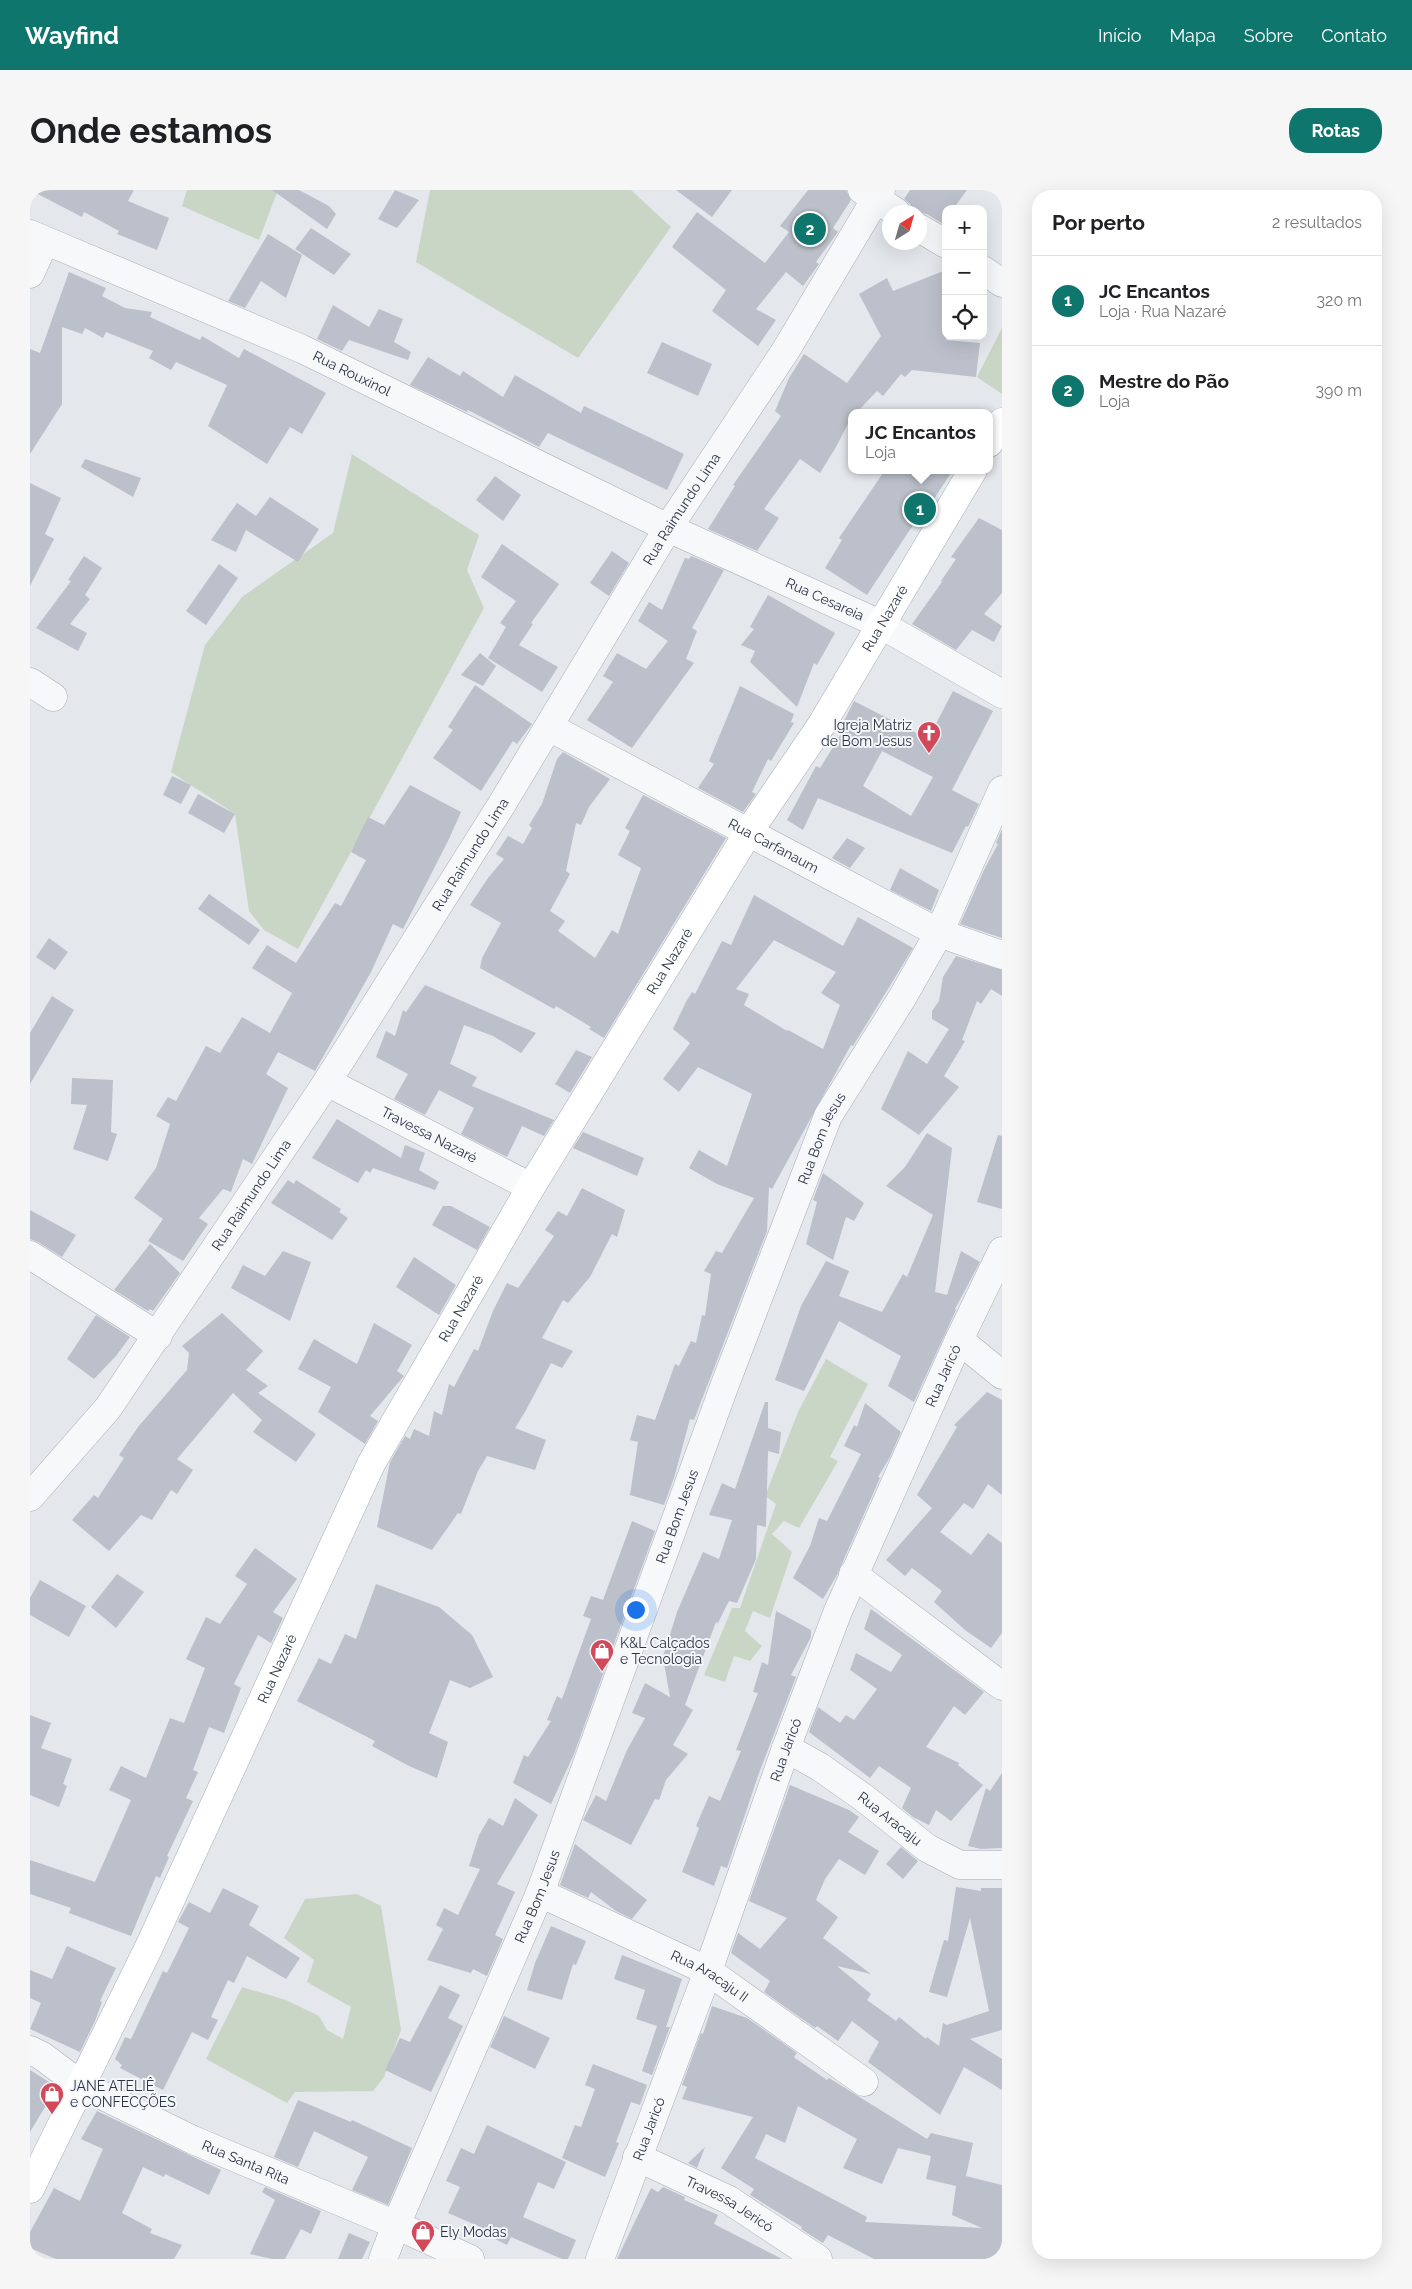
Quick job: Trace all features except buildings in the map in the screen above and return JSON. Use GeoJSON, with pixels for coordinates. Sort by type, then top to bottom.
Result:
{"type":"FeatureCollection","features":[{"type":"Feature","properties":{"kind":"street","name":"Rua Raimundo Lima"},"geometry":{"type":"LineString","coordinates":[[34,1485],[108,1408],[327,1082],[549,726],[668,528],[786,350],[879,198]]}},
{"type":"Feature","properties":{"kind":"street"},"geometry":{"type":"LineString","coordinates":[[927,232],[942,242]]}},
{"type":"Feature","properties":{"kind":"street","name":"Rua Rouxinol"},"geometry":{"type":"LineString","coordinates":[[37,238],[302,349],[668,528]]}},
{"type":"Feature","properties":{"kind":"street"},"geometry":{"type":"LineString","coordinates":[[30,274],[37,238]]}},
{"type":"Feature","properties":{"kind":"street"},"geometry":{"type":"LineString","coordinates":[[987,273],[1002,283]]}},
{"type":"Feature","properties":{"kind":"street"},"geometry":{"type":"LineString","coordinates":[[993,437],[1002,422]]}},
{"type":"Feature","properties":{"kind":"street","name":"Rua Nazaré"},"geometry":{"type":"LineString","coordinates":[[30,2189],[149,1947],[371,1464],[531,1187],[748,833],[822,724],[970,474]]}},
{"type":"Feature","properties":{"kind":"street","name":"Rua Cesareia"},"geometry":{"type":"LineString","coordinates":[[668,528],[880,624],[1002,694]]}},
{"type":"Feature","properties":{"kind":"street"},"geometry":{"type":"LineString","coordinates":[[30,682],[53,697]]}},
{"type":"Feature","properties":{"kind":"street","name":"Rua Carfanaum"},"geometry":{"type":"LineString","coordinates":[[549,726],[748,833],[939,932],[1002,955]]}},
{"type":"Feature","properties":{"kind":"street","name":"Rua Bom Jesus"},"geometry":{"type":"LineString","coordinates":[[384,2259],[396,2225],[540,1893],[724,1387],[828,1116],[902,998],[939,932],[1002,790]]}},
{"type":"Feature","properties":{"kind":"street","name":"Travessa Nazaré"},"geometry":{"type":"LineString","coordinates":[[327,1082],[531,1187]]}},
{"type":"Feature","properties":{"kind":"street","name":"Rua Jaricó"},"geometry":{"type":"LineString","coordinates":[[600,2259],[708,1971],[786,1748],[853,1574],[958,1340],[1002,1251]]}},
{"type":"Feature","properties":{"kind":"street"},"geometry":{"type":"LineString","coordinates":[[30,1255],[158,1336]]}},
{"type":"Feature","properties":{"kind":"street"},"geometry":{"type":"LineString","coordinates":[[958,1340],[1002,1375]]}},
{"type":"Feature","properties":{"kind":"street"},"geometry":{"type":"LineString","coordinates":[[853,1574],[1002,1686]]}},
{"type":"Feature","properties":{"kind":"street","name":"Rua Aracaju"},"geometry":{"type":"LineString","coordinates":[[786,1748],[820,1767],[864,1798],[927,1848],[960,1865],[1002,1865]]}},
{"type":"Feature","properties":{"kind":"street","name":"Rua Aracaju II"},"geometry":{"type":"LineString","coordinates":[[540,1893],[708,1971],[864,2082]]}},
{"type":"Feature","properties":{"kind":"street","name":"Rua Santa Rita"},"geometry":{"type":"LineString","coordinates":[[30,2050],[81,2085],[193,2140],[396,2225],[470,2259]]}},
{"type":"Feature","properties":{"kind":"street","name":"Travessa Jericó"},"geometry":{"type":"LineString","coordinates":[[637,2157],[729,2200],[818,2259]]}},
{"type":"Feature","properties":{"kind":"green space"},"geometry":{"type":"Polygon","coordinates":[[[187,190],[278,190],[259,240],[182,206],[187,190]]]}},
{"type":"Feature","properties":{"kind":"green space"},"geometry":{"type":"Polygon","coordinates":[[[430,190],[631,190],[671,227],[578,358],[416,262],[430,190]]]}},
{"type":"Feature","properties":{"kind":"green space"},"geometry":{"type":"Polygon","coordinates":[[[1002,328],[1002,394],[977,377],[1002,328]]]}},
{"type":"Feature","properties":{"kind":"green space"},"geometry":{"type":"Polygon","coordinates":[[[352,454],[479,535],[467,570],[484,608],[298,949],[264,930],[249,911],[235,814],[171,772],[205,645],[242,597],[333,533],[352,454]]]}},
{"type":"Feature","properties":{"kind":"green space"},"geometry":{"type":"Polygon","coordinates":[[[826,1359],[868,1384],[830,1457],[838,1461],[799,1528],[784,1521],[772,1534],[792,1552],[770,1618],[753,1611],[745,1631],[762,1646],[750,1661],[734,1656],[725,1682],[704,1675],[732,1608],[740,1608],[776,1504],[765,1496],[798,1412],[826,1359]]]}},
{"type":"Feature","properties":{"kind":"green space"},"geometry":{"type":"Polygon","coordinates":[[[357,1894],[381,1906],[401,2030],[384,2077],[373,2091],[295,2092],[287,2103],[206,2059],[242,1987],[286,2000],[319,2016],[327,2030],[343,2039],[351,2007],[307,1982],[314,1960],[284,1938],[305,1899],[357,1894]]]}},
{"type":"Feature","properties":{"kind":"place","name":"Mestre do Pão"},"geometry":{"type":"Point","coordinates":[810,229]}},
{"type":"Feature","properties":{"kind":"place","name":"JC Encantos"},"geometry":{"type":"Point","coordinates":[920,509]}},
{"type":"Feature","properties":{"kind":"place","name":"Igreja Matriz de Bom Jesus"},"geometry":{"type":"Point","coordinates":[929,754]}},
{"type":"Feature","properties":{"kind":"place","name":"K&L Calçados e Tecnologia"},"geometry":{"type":"Point","coordinates":[602,1672]}},
{"type":"Feature","properties":{"kind":"place","name":"JANE ATELIÊ e CONFECÇÕES"},"geometry":{"type":"Point","coordinates":[52,2115]}},
{"type":"Feature","properties":{"kind":"place","name":"Ely Modas"},"geometry":{"type":"Point","coordinates":[423,2253]}}]}
